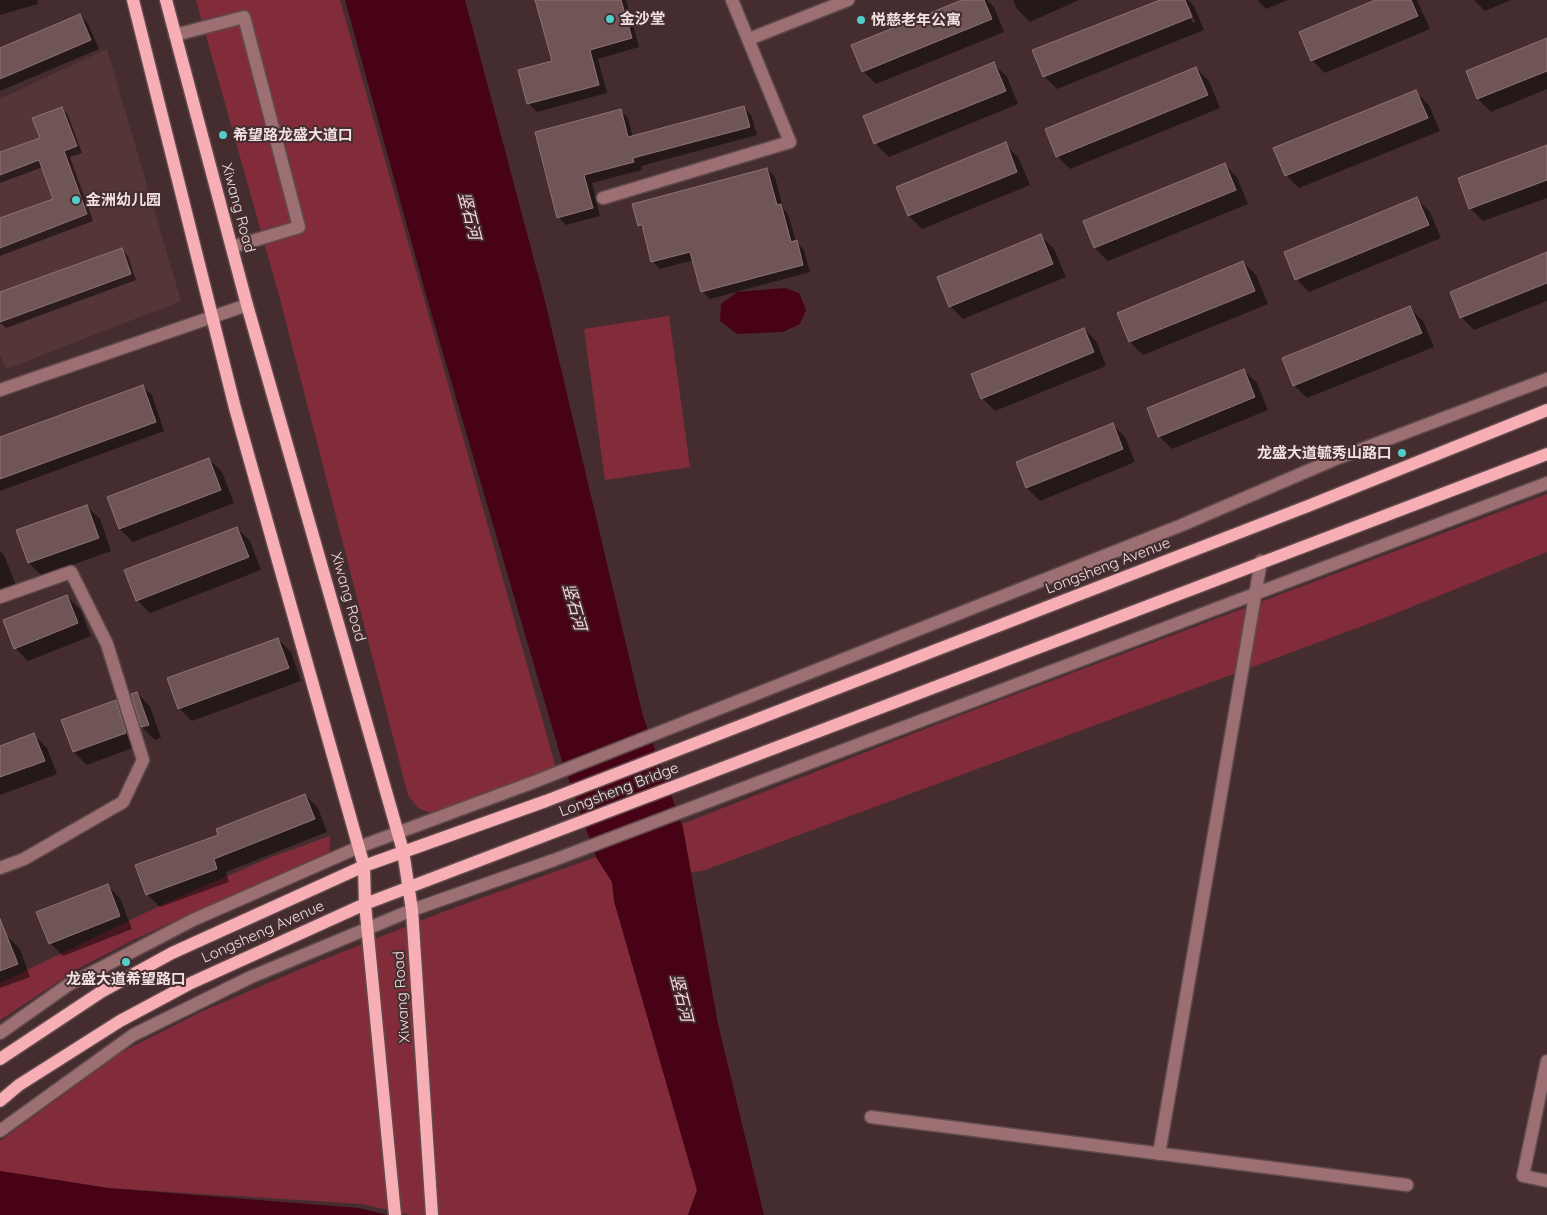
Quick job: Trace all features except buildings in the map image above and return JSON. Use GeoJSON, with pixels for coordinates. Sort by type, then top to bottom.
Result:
{"type":"FeatureCollection","features":[{"type":"Feature","properties":{"kind":"main road","name":"Xiwang Road"},"geometry":{"type":"LineString","coordinates":[[133,0],[235,408],[360,847],[364,866],[365,904],[369,928],[395,1196],[395,1215]]}},
{"type":"Feature","properties":{"kind":"main road","name":"Xiwang Road"},"geometry":{"type":"LineString","coordinates":[[166,0],[247,305],[403,851],[410,886],[412,910],[432,1215]]}},
{"type":"Feature","properties":{"kind":"main road","name":"Longsheng Avenue"},"geometry":{"type":"LineString","coordinates":[[678,749],[1299,509],[1547,410]]}},
{"type":"Feature","properties":{"kind":"main road"},"geometry":{"type":"LineString","coordinates":[[1261,561],[1547,454]]}},
{"type":"Feature","properties":{"kind":"main road","name":"Longsheng Bridge"},"geometry":{"type":"LineString","coordinates":[[558,832],[1261,561]]}},
{"type":"Feature","properties":{"kind":"main road","name":"Longsheng Bridge"},"geometry":{"type":"LineString","coordinates":[[546,801],[678,749]]}},
{"type":"Feature","properties":{"kind":"main road","name":"Longsheng Avenue"},"geometry":{"type":"LineString","coordinates":[[0,1059],[101,992],[172,953],[364,866],[546,801]]}},
{"type":"Feature","properties":{"kind":"main road","name":"Longsheng Avenue"},"geometry":{"type":"LineString","coordinates":[[0,1101],[19,1085],[128,1017],[191,982],[365,904],[558,832]]}},
{"type":"Feature","properties":{"kind":"street"},"geometry":{"type":"LineString","coordinates":[[603,198],[790,142],[732,0]]}},
{"type":"Feature","properties":{"kind":"street"},"geometry":{"type":"LineString","coordinates":[[749,39],[848,0]]}},
{"type":"Feature","properties":{"kind":"street"},"geometry":{"type":"LineString","coordinates":[[175,36],[244,17],[299,227],[232,248]]}},
{"type":"Feature","properties":{"kind":"street"},"geometry":{"type":"LineString","coordinates":[[0,390],[213,315],[247,305]]}},
{"type":"Feature","properties":{"kind":"street"},"geometry":{"type":"LineString","coordinates":[[0,1034],[68,985],[193,920],[360,847],[534,782],[663,729],[1182,525],[1333,460],[1547,379]]}},
{"type":"Feature","properties":{"kind":"street"},"geometry":{"type":"LineString","coordinates":[[0,1131],[133,1035],[251,977],[412,910],[554,860],[1547,483]]}},
{"type":"Feature","properties":{"kind":"street"},"geometry":{"type":"LineString","coordinates":[[1159,1154],[1261,561]]}},
{"type":"Feature","properties":{"kind":"street"},"geometry":{"type":"LineString","coordinates":[[0,597],[71,572],[107,644],[143,760],[123,802],[24,859],[0,868]]}},
{"type":"Feature","properties":{"kind":"street"},"geometry":{"type":"LineString","coordinates":[[1547,1061],[1523,1176],[1547,1181]]}},
{"type":"Feature","properties":{"kind":"street"},"geometry":{"type":"LineString","coordinates":[[871,1117],[1407,1185]]}},
{"type":"Feature","properties":{"kind":"shaded area"},"geometry":{"type":"Polygon","coordinates":[[[196,0],[340,0],[556,768],[433,814],[418,808],[408,795],[280,299],[196,0]]]}},
{"type":"Feature","properties":{"kind":"shaded area","name":"金洲幼儿园"},"geometry":{"type":"Polygon","coordinates":[[[107,49],[181,301],[6,369],[0,355],[0,99],[107,49]]]}},
{"type":"Feature","properties":{"kind":"shaded area"},"geometry":{"type":"Polygon","coordinates":[[[669,316],[690,467],[605,480],[584,329],[669,316]]]}},
{"type":"Feature","properties":{"kind":"shaded area"},"geometry":{"type":"Polygon","coordinates":[[[1547,494],[1547,552],[1384,618],[702,871],[691,872],[682,824],[961,715],[1547,494]]]}},
{"type":"Feature","properties":{"kind":"shaded area"},"geometry":{"type":"Polygon","coordinates":[[[330,836],[329,858],[228,897],[135,939],[79,968],[0,1020],[0,983],[170,901],[269,858],[330,836]]]}},
{"type":"Feature","properties":{"kind":"shaded area"},"geometry":{"type":"Polygon","coordinates":[[[596,857],[612,882],[614,901],[697,1190],[688,1215],[410,1215],[362,1204],[108,1188],[0,1171],[0,1141],[122,1052],[201,1012],[310,965],[440,913],[596,857]]]}},
{"type":"Feature","properties":{"kind":"water","name":"竖石河"},"geometry":{"type":"Polygon","coordinates":[[[345,0],[465,0],[545,301],[643,716],[683,828],[718,1024],[764,1215],[688,1215],[697,1190],[614,901],[612,882],[596,857],[562,761],[428,302],[345,0]]]}},
{"type":"Feature","properties":{"kind":"water"},"geometry":{"type":"Polygon","coordinates":[[[785,288],[799,293],[806,310],[800,324],[783,332],[737,334],[720,321],[721,304],[737,292],[785,288]]]}},
{"type":"Feature","properties":{"kind":"water"},"geometry":{"type":"Polygon","coordinates":[[[0,1171],[108,1188],[359,1208],[388,1215],[0,1215],[0,1171]]]}},
{"type":"Feature","properties":{"kind":"place","name":"金沙堂"},"geometry":{"type":"Point","coordinates":[610,19]}},
{"type":"Feature","properties":{"kind":"place","name":"悦慈老年公寓"},"geometry":{"type":"Point","coordinates":[861,20]}},
{"type":"Feature","properties":{"kind":"place","name":"希望路龙盛大道口"},"geometry":{"type":"Point","coordinates":[223,135]}},
{"type":"Feature","properties":{"kind":"place","name":"金洲幼儿园"},"geometry":{"type":"Point","coordinates":[76,200]}},
{"type":"Feature","properties":{"kind":"place","name":"龙盛大道毓秀山路口"},"geometry":{"type":"Point","coordinates":[1402,453]}},
{"type":"Feature","properties":{"kind":"place","name":"龙盛大道希望路口"},"geometry":{"type":"Point","coordinates":[126,962]}}]}
